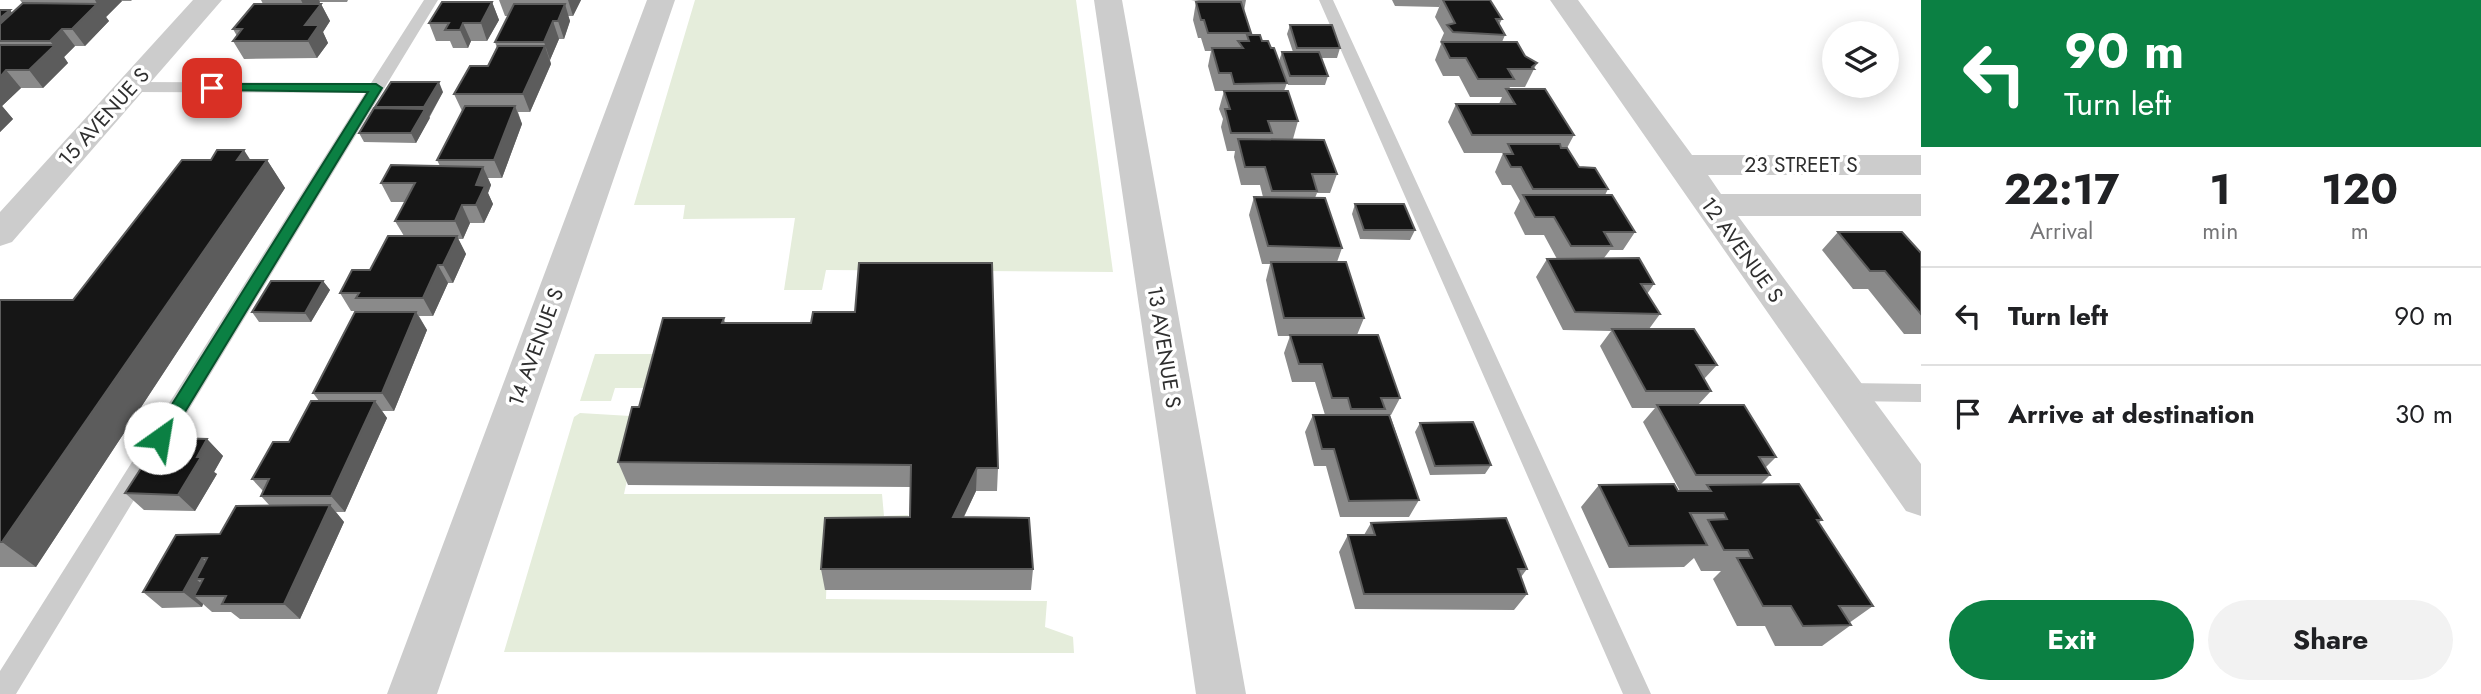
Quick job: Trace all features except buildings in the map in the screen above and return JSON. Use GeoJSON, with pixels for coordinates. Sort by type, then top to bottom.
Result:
{"type":"FeatureCollection","features":[{"type":"Feature","properties":{"kind":"street","name":"15 AVENUE S"},"geometry":{"type":"LineString","coordinates":[[0,234],[208,0]]}},
{"type":"Feature","properties":{"kind":"street","name":"14 AVENUE S"},"geometry":{"type":"LineString","coordinates":[[412,694],[661,0]]}},
{"type":"Feature","properties":{"kind":"street","name":"13 AVENUE S"},"geometry":{"type":"LineString","coordinates":[[1108,0],[1220,694]]}},
{"type":"Feature","properties":{"kind":"street","name":"12 AVENUE S"},"geometry":{"type":"LineString","coordinates":[[1564,0],[1921,498]]}},
{"type":"Feature","properties":{"kind":"street","name":"23 STREET S"},"geometry":{"type":"LineString","coordinates":[[1680,165],[1921,165]]}},
{"type":"Feature","properties":{"kind":"street","name":"23 STREET S"},"geometry":{"type":"LineString","coordinates":[[1709,205],[1921,205]]}},
{"type":"Feature","properties":{"kind":"lane"},"geometry":{"type":"LineString","coordinates":[[1,694],[431,0]]}},
{"type":"Feature","properties":{"kind":"lane"},"geometry":{"type":"LineString","coordinates":[[1326,0],[1637,694]]}},
{"type":"Feature","properties":{"kind":"lane"},"geometry":{"type":"LineString","coordinates":[[131,87],[376,88]]}},
{"type":"Feature","properties":{"kind":"lane"},"geometry":{"type":"LineString","coordinates":[[1846,393],[1921,393]]}},
{"type":"Feature","properties":{"kind":"green space"},"geometry":{"type":"Polygon","coordinates":[[[695,0],[1076,0],[1113,272],[826,270],[822,290],[784,290],[795,218],[683,219],[685,205],[634,205],[695,0]]]}},
{"type":"Feature","properties":{"kind":"green space"},"geometry":{"type":"Polygon","coordinates":[[[595,354],[662,354],[654,388],[615,388],[611,401],[580,401],[595,354]]]}},
{"type":"Feature","properties":{"kind":"green space"},"geometry":{"type":"Polygon","coordinates":[[[580,413],[647,417],[638,430],[624,494],[882,494],[884,516],[908,515],[907,537],[828,537],[826,599],[1047,601],[1045,627],[1073,637],[1074,653],[504,652],[574,417],[580,413]]]}},
{"type":"Feature","properties":{"kind":"route"},"geometry":{"type":"LineString","coordinates":[[160,438],[376,88],[212,88]]}}]}
